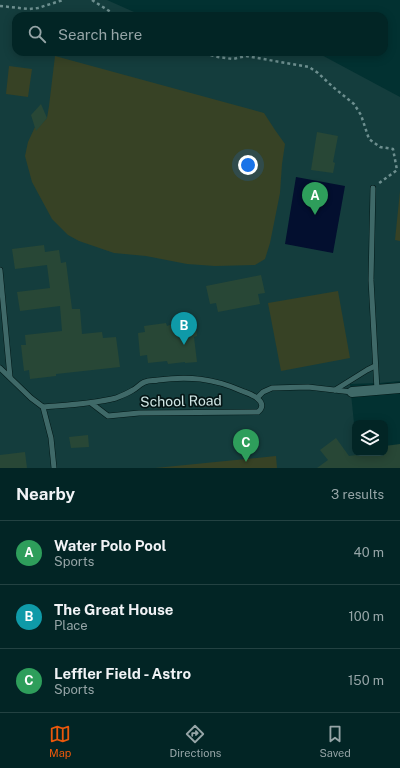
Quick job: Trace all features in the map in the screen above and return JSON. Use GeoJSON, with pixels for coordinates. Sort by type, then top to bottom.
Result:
{"type":"FeatureCollection","features":[{"type":"Feature","properties":{"kind":"street"},"geometry":{"type":"LineString","coordinates":[[352,392],[400,388]]}},
{"type":"Feature","properties":{"kind":"lane"},"geometry":{"type":"LineString","coordinates":[[373,188],[371,280],[377,390]]}},
{"type":"Feature","properties":{"kind":"lane"},"geometry":{"type":"LineString","coordinates":[[0,270],[10,376]]}},
{"type":"Feature","properties":{"kind":"lane"},"geometry":{"type":"LineString","coordinates":[[335,390],[375,366]]}},
{"type":"Feature","properties":{"kind":"lane"},"geometry":{"type":"LineString","coordinates":[[0,368],[10,376],[31,398],[43,407],[51,438],[54,468]]}},
{"type":"Feature","properties":{"kind":"lane","name":"School Road"},"geometry":{"type":"LineString","coordinates":[[43,407],[91,403],[118,397],[146,382],[166,379],[201,379],[217,381],[257,398],[261,402],[262,406],[258,412],[139,413],[108,416],[91,403]]}},
{"type":"Feature","properties":{"kind":"lane"},"geometry":{"type":"LineString","coordinates":[[257,398],[266,390],[272,388],[308,388],[352,392]]}},
{"type":"Feature","properties":{"kind":"path"},"geometry":{"type":"LineString","coordinates":[[0,6],[30,9],[63,0]]}},
{"type":"Feature","properties":{"kind":"path"},"geometry":{"type":"LineString","coordinates":[[92,0],[111,12]]}},
{"type":"Feature","properties":{"kind":"path"},"geometry":{"type":"LineString","coordinates":[[214,56],[233,59],[246,56],[309,67],[318,73],[354,104],[361,115],[369,139],[380,147],[393,149],[396,170],[373,188]]}},
{"type":"Feature","properties":{"kind":"shaded area"},"geometry":{"type":"Polygon","coordinates":[[[0,0],[107,0],[134,12],[12,12],[12,56],[323,56],[400,97],[400,381],[350,384],[354,420],[352,420],[352,456],[371,456],[373,468],[0,468],[0,0]]]}},
{"type":"Feature","properties":{"kind":"shaded area"},"geometry":{"type":"Polygon","coordinates":[[[296,177],[345,186],[333,253],[285,244],[296,177]]]}},
{"type":"Feature","properties":{"kind":"green space"},"geometry":{"type":"Polygon","coordinates":[[[55,56],[264,113],[285,144],[280,193],[270,243],[265,259],[255,265],[215,266],[187,264],[146,256],[114,253],[79,241],[68,235],[52,219],[32,182],[25,156],[28,142],[35,127],[37,129],[47,118],[55,56]]]}},
{"type":"Feature","properties":{"kind":"green space"},"geometry":{"type":"Polygon","coordinates":[[[9,66],[32,69],[28,97],[6,94],[9,66]]]}},
{"type":"Feature","properties":{"kind":"green space"},"geometry":{"type":"Polygon","coordinates":[[[400,191],[400,241],[395,240],[400,191]]]}},
{"type":"Feature","properties":{"kind":"green space"},"geometry":{"type":"Polygon","coordinates":[[[338,291],[350,358],[281,371],[268,303],[338,291]]]}},
{"type":"Feature","properties":{"kind":"green space"},"geometry":{"type":"Polygon","coordinates":[[[276,456],[277,468],[155,468],[276,456]]]}},
{"type":"Feature","properties":{"kind":"building"},"geometry":{"type":"Polygon","coordinates":[[[41,104],[47,118],[36,131],[31,115],[41,104]]]}},
{"type":"Feature","properties":{"kind":"building"},"geometry":{"type":"Polygon","coordinates":[[[317,132],[338,136],[333,162],[335,163],[333,173],[311,170],[317,132]]]}},
{"type":"Feature","properties":{"kind":"building"},"geometry":{"type":"Polygon","coordinates":[[[44,245],[45,252],[59,250],[61,263],[66,262],[72,309],[80,309],[82,334],[102,332],[103,338],[116,337],[120,367],[56,374],[56,376],[30,379],[29,370],[24,371],[21,345],[26,345],[25,335],[62,331],[60,306],[20,311],[17,292],[50,288],[47,265],[15,269],[12,249],[44,245]]]}},
{"type":"Feature","properties":{"kind":"building"},"geometry":{"type":"Polygon","coordinates":[[[261,275],[265,293],[258,294],[260,304],[218,312],[216,303],[210,304],[206,286],[261,275]]]}},
{"type":"Feature","properties":{"kind":"building"},"geometry":{"type":"Polygon","coordinates":[[[195,318],[197,336],[194,337],[197,362],[168,364],[167,361],[148,363],[147,355],[140,356],[138,333],[145,332],[144,326],[166,323],[167,326],[178,322],[189,322],[195,318]]]}},
{"type":"Feature","properties":{"kind":"building"},"geometry":{"type":"Polygon","coordinates":[[[88,435],[89,447],[71,448],[69,437],[88,435]]]}},
{"type":"Feature","properties":{"kind":"building"},"geometry":{"type":"Polygon","coordinates":[[[336,438],[349,456],[388,456],[388,446],[400,444],[400,468],[317,468],[328,460],[320,450],[336,438]]]}},
{"type":"Feature","properties":{"kind":"building"},"geometry":{"type":"Polygon","coordinates":[[[25,452],[27,468],[0,468],[0,455],[25,452]]]}},
{"type":"Feature","properties":{"kind":"place","name":"Water Polo Pool"},"geometry":{"type":"Point","coordinates":[315,215]}},
{"type":"Feature","properties":{"kind":"place","name":"The Great House"},"geometry":{"type":"Point","coordinates":[184,345]}},
{"type":"Feature","properties":{"kind":"place","name":"Leffler Field - Astro"},"geometry":{"type":"Point","coordinates":[246,462]}}]}
